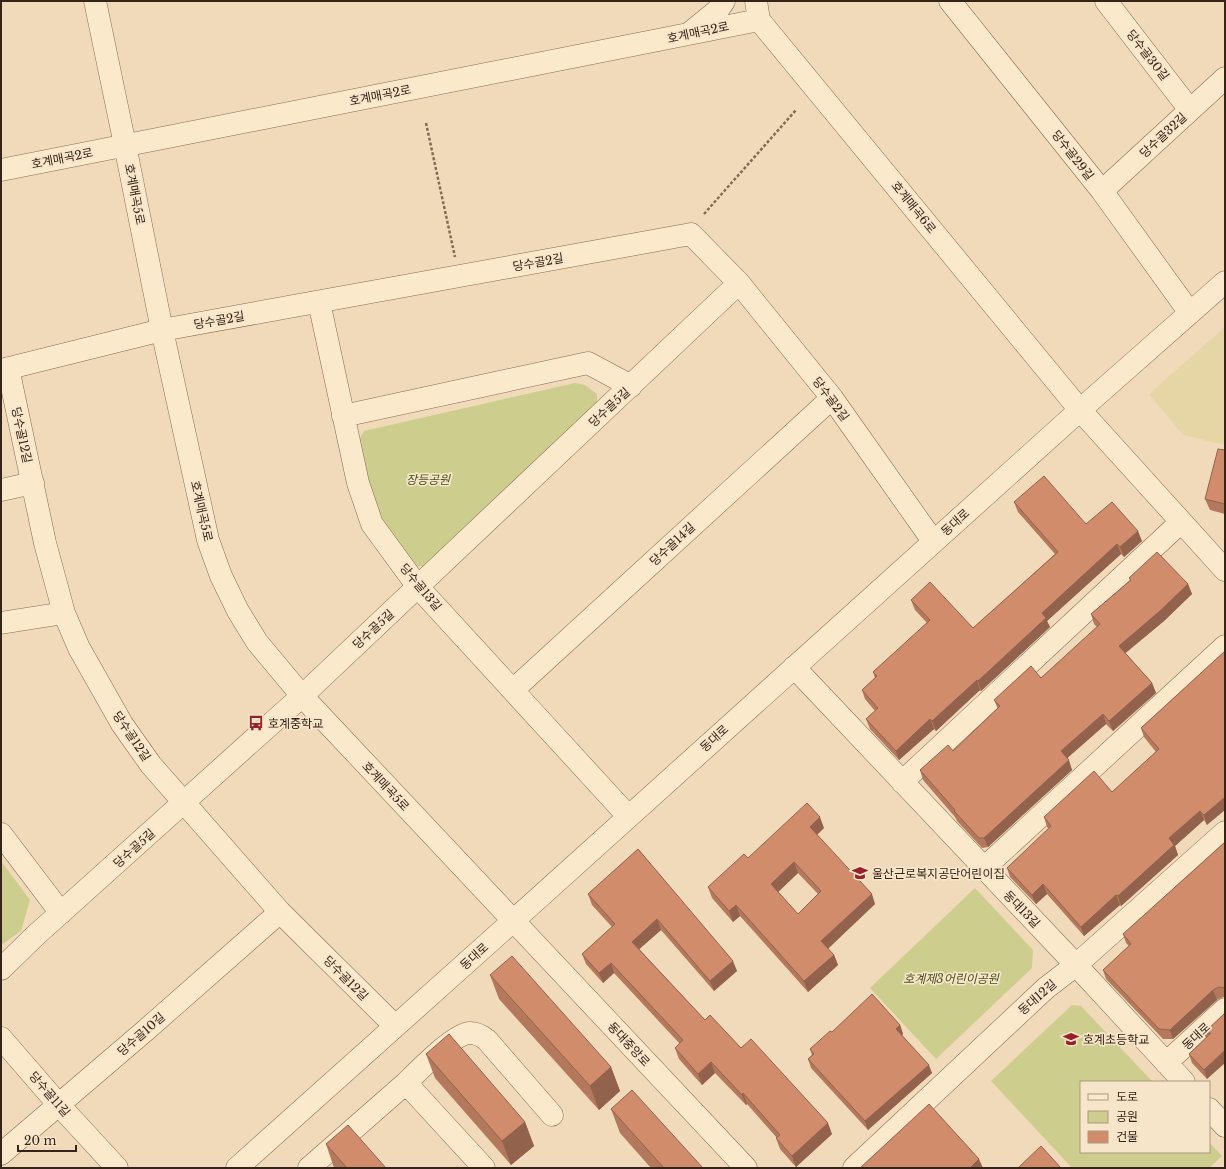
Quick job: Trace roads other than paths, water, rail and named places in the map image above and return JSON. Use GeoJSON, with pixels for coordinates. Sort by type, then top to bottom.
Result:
{"type":"FeatureCollection","features":[{"type":"Feature","properties":{"kind":"street","name":"호계매곡5로"},"geometry":{"type":"LineString","coordinates":[[95,1],[162,330],[208,540],[221,576],[238,611],[257,642],[302,696],[513,921]]}},
{"type":"Feature","properties":{"kind":"street"},"geometry":{"type":"LineString","coordinates":[[689,34],[718,10],[724,1]]}},
{"type":"Feature","properties":{"kind":"street","name":"당수골29길"},"geometry":{"type":"LineString","coordinates":[[950,1],[1102,191],[1190,313]]}},
{"type":"Feature","properties":{"kind":"street","name":"당수골30길"},"geometry":{"type":"LineString","coordinates":[[1106,1],[1190,110]]}},
{"type":"Feature","properties":{"kind":"street","name":"호계매곡2로"},"geometry":{"type":"LineString","coordinates":[[1,170],[689,34],[758,10]]}},
{"type":"Feature","properties":{"kind":"street","name":"호계매곡6로"},"geometry":{"type":"LineString","coordinates":[[758,10],[1080,410]]}},
{"type":"Feature","properties":{"kind":"street","name":"당수골32길"},"geometry":{"type":"LineString","coordinates":[[1102,191],[1225,78]]}},
{"type":"Feature","properties":{"kind":"street","name":"당수골2길"},"geometry":{"type":"LineString","coordinates":[[4,369],[162,330],[691,234],[739,283],[832,398],[934,541]]}},
{"type":"Feature","properties":{"kind":"street","name":"동대로"},"geometry":{"type":"LineString","coordinates":[[236,1168],[513,921],[1080,410],[1225,282]]}},
{"type":"Feature","properties":{"kind":"street","name":"당수골5길"},"geometry":{"type":"LineString","coordinates":[[1,969],[302,696],[739,283]]}},
{"type":"Feature","properties":{"kind":"street","name":"당수골13길"},"geometry":{"type":"LineString","coordinates":[[319,302],[358,483],[372,524],[418,587],[628,816]]}},
{"type":"Feature","properties":{"kind":"street"},"geometry":{"type":"LineString","coordinates":[[343,416],[588,364],[631,386]]}},
{"type":"Feature","properties":{"kind":"street","name":"당수골12길"},"geometry":{"type":"LineString","coordinates":[[4,369],[33,483],[45,543],[64,613],[79,648],[122,724],[151,765],[280,912],[395,1026]]}},
{"type":"Feature","properties":{"kind":"street","name":"당수골14길"},"geometry":{"type":"LineString","coordinates":[[513,690],[832,398]]}},
{"type":"Feature","properties":{"kind":"street"},"geometry":{"type":"LineString","coordinates":[[1080,410],[1225,570]]}},
{"type":"Feature","properties":{"kind":"street"},"geometry":{"type":"LineString","coordinates":[[1,490],[33,483]]}},
{"type":"Feature","properties":{"kind":"street"},"geometry":{"type":"LineString","coordinates":[[902,782],[1181,522]]}},
{"type":"Feature","properties":{"kind":"street"},"geometry":{"type":"LineString","coordinates":[[1,623],[64,613]]}},
{"type":"Feature","properties":{"kind":"street"},"geometry":{"type":"LineString","coordinates":[[984,868],[1225,646]]}},
{"type":"Feature","properties":{"kind":"street","name":"동대13길"},"geometry":{"type":"LineString","coordinates":[[794,668],[1076,965],[1183,1081]]}},
{"type":"Feature","properties":{"kind":"street","name":"동대12길"},"geometry":{"type":"LineString","coordinates":[[854,1168],[1046,988],[1076,965],[1225,832]]}},
{"type":"Feature","properties":{"kind":"street"},"geometry":{"type":"LineString","coordinates":[[1,834],[61,913]]}},
{"type":"Feature","properties":{"kind":"street","name":"당수골10길"},"geometry":{"type":"LineString","coordinates":[[1,1154],[146,1030],[280,912]]}},
{"type":"Feature","properties":{"kind":"street","name":"동대중앙로"},"geometry":{"type":"LineString","coordinates":[[513,921],[746,1168]]}},
{"type":"Feature","properties":{"kind":"street","name":"동대로"},"geometry":{"type":"LineString","coordinates":[[1166,1063],[1225,1009]]}},
{"type":"Feature","properties":{"kind":"street"},"geometry":{"type":"LineString","coordinates":[[309,1168],[457,1037],[469,1033],[479,1034],[487,1040],[552,1115]]}},
{"type":"Feature","properties":{"kind":"street","name":"당수골11길"},"geometry":{"type":"LineString","coordinates":[[1,1038],[59,1105],[117,1168]]}},
{"type":"Feature","properties":{"kind":"street"},"geometry":{"type":"LineString","coordinates":[[406,1082],[484,1168]]}},
{"type":"Feature","properties":{"kind":"street"},"geometry":{"type":"LineString","coordinates":[[1210,1110],[1225,1126]]}},
{"type":"Feature","properties":{"kind":"place","name":"호계중학교"},"geometry":{"type":"Point","coordinates":[256,723]}},
{"type":"Feature","properties":{"kind":"place","name":"울산근로복지공단어린이집"},"geometry":{"type":"Point","coordinates":[860,873]}},
{"type":"Feature","properties":{"kind":"place","name":"호계초등학교"},"geometry":{"type":"Point","coordinates":[1071,1039]}},
{"type":"Feature","properties":{"kind":"park label","name":"장등공원"},"geometry":{"type":"Point","coordinates":[428,479]}},
{"type":"Feature","properties":{"kind":"park label","name":"호계제3어린이공원"},"geometry":{"type":"Point","coordinates":[951,978]}}]}
